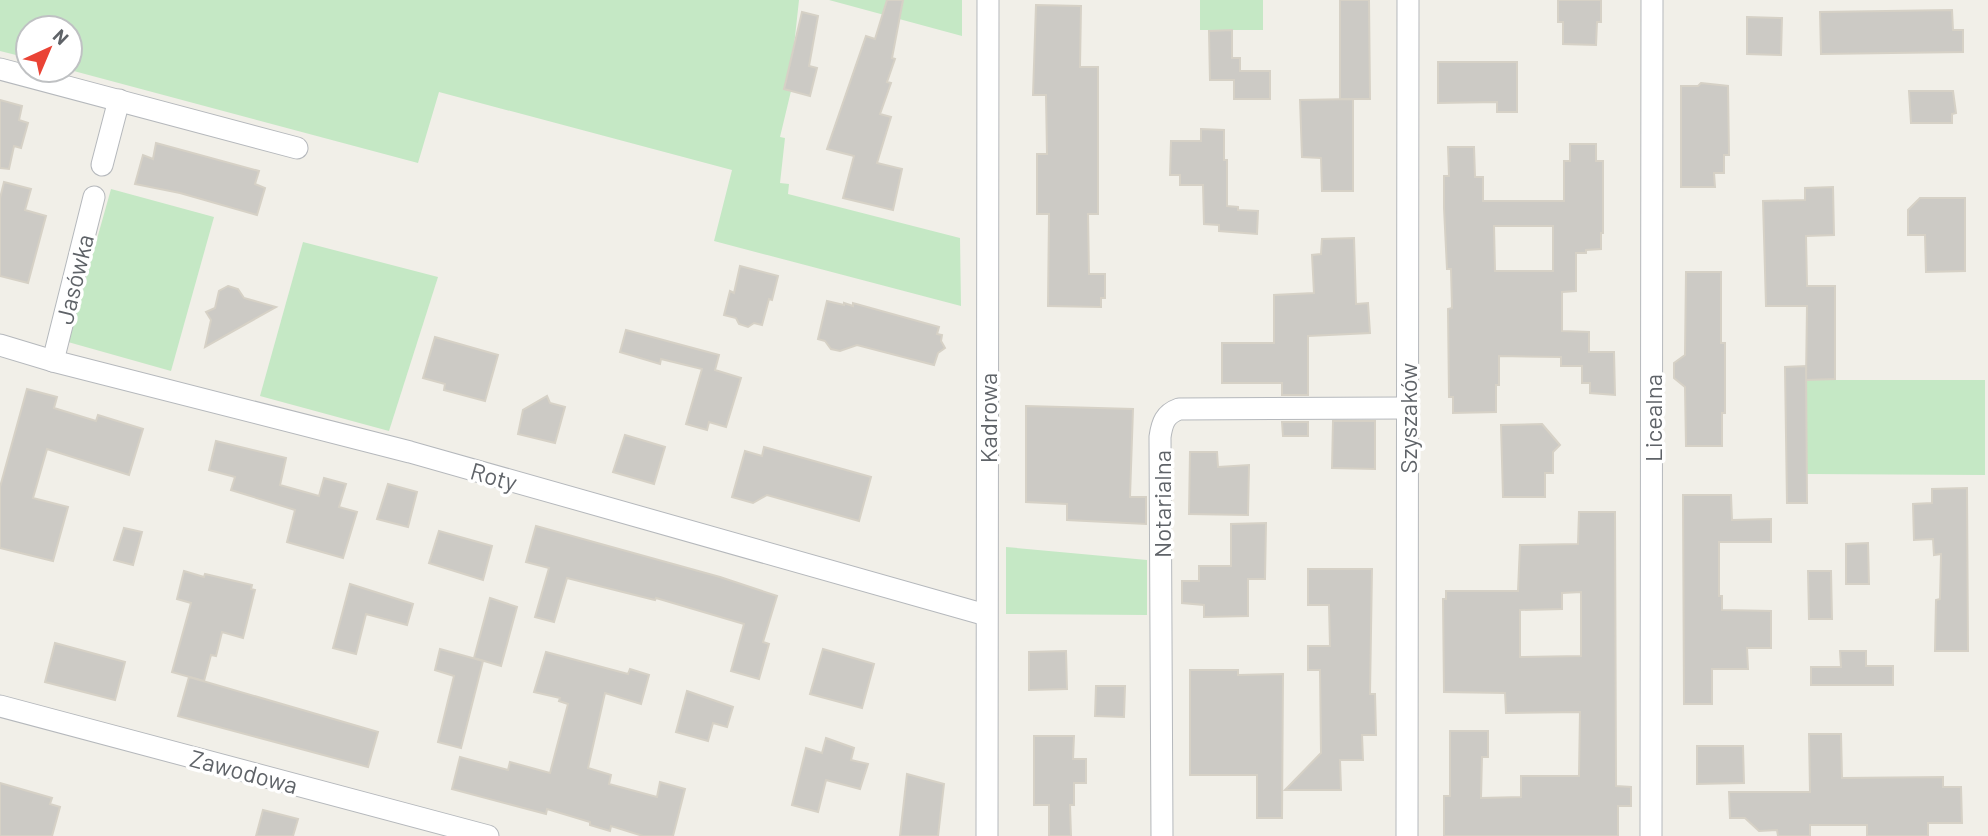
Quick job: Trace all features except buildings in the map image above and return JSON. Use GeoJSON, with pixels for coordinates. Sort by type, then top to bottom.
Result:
{"type":"FeatureCollection","features":[{"type":"Feature","properties":{"kind":"street","name":"Kadrowa"},"geometry":{"type":"LineString","coordinates":[[987,836],[988,0]]}},
{"type":"Feature","properties":{"kind":"street","name":"Szyszaków"},"geometry":{"type":"LineString","coordinates":[[1407,836],[1408,0]]}},
{"type":"Feature","properties":{"kind":"street","name":"Licealna"},"geometry":{"type":"LineString","coordinates":[[1651,836],[1652,0]]}},
{"type":"Feature","properties":{"kind":"street"},"geometry":{"type":"LineString","coordinates":[[0,69],[297,148]]}},
{"type":"Feature","properties":{"kind":"street"},"geometry":{"type":"LineString","coordinates":[[102,165],[119,100]]}},
{"type":"Feature","properties":{"kind":"street","name":"Jasówka"},"geometry":{"type":"LineString","coordinates":[[53,361],[94,197]]}},
{"type":"Feature","properties":{"kind":"street","name":"Roty"},"geometry":{"type":"LineString","coordinates":[[0,345],[410,452],[986,615]]}},
{"type":"Feature","properties":{"kind":"street","name":"Notarialna"},"geometry":{"type":"LineString","coordinates":[[1161,836],[1160,437],[1163,422],[1168,414],[1179,409],[1407,408]]}},
{"type":"Feature","properties":{"kind":"street","name":"Zawodowa"},"geometry":{"type":"LineString","coordinates":[[0,706],[488,836]]}},
{"type":"Feature","properties":{"kind":"green space"},"geometry":{"type":"Polygon","coordinates":[[[0,0],[799,0],[794,46],[784,88],[791,91],[780,137],[785,138],[780,183],[789,184],[788,194],[960,238],[961,306],[714,241],[732,170],[439,92],[418,163],[84,74],[84,14],[14,14],[14,54],[0,51],[0,0]]]}},
{"type":"Feature","properties":{"kind":"green space"},"geometry":{"type":"Polygon","coordinates":[[[829,0],[962,0],[962,36],[829,0]]]}},
{"type":"Feature","properties":{"kind":"green space"},"geometry":{"type":"Polygon","coordinates":[[[1200,0],[1263,0],[1263,30],[1200,30],[1200,0]]]}},
{"type":"Feature","properties":{"kind":"green space"},"geometry":{"type":"Polygon","coordinates":[[[111,189],[214,217],[171,371],[68,342],[111,189]]]}},
{"type":"Feature","properties":{"kind":"green space"},"geometry":{"type":"Polygon","coordinates":[[[303,242],[438,277],[389,431],[260,396],[303,242]]]}},
{"type":"Feature","properties":{"kind":"green space"},"geometry":{"type":"Polygon","coordinates":[[[1806,380],[1985,380],[1985,475],[1807,474],[1806,380]]]}},
{"type":"Feature","properties":{"kind":"green space"},"geometry":{"type":"Polygon","coordinates":[[[1006,547],[1147,560],[1147,615],[1006,614],[1006,547]]]}}]}
